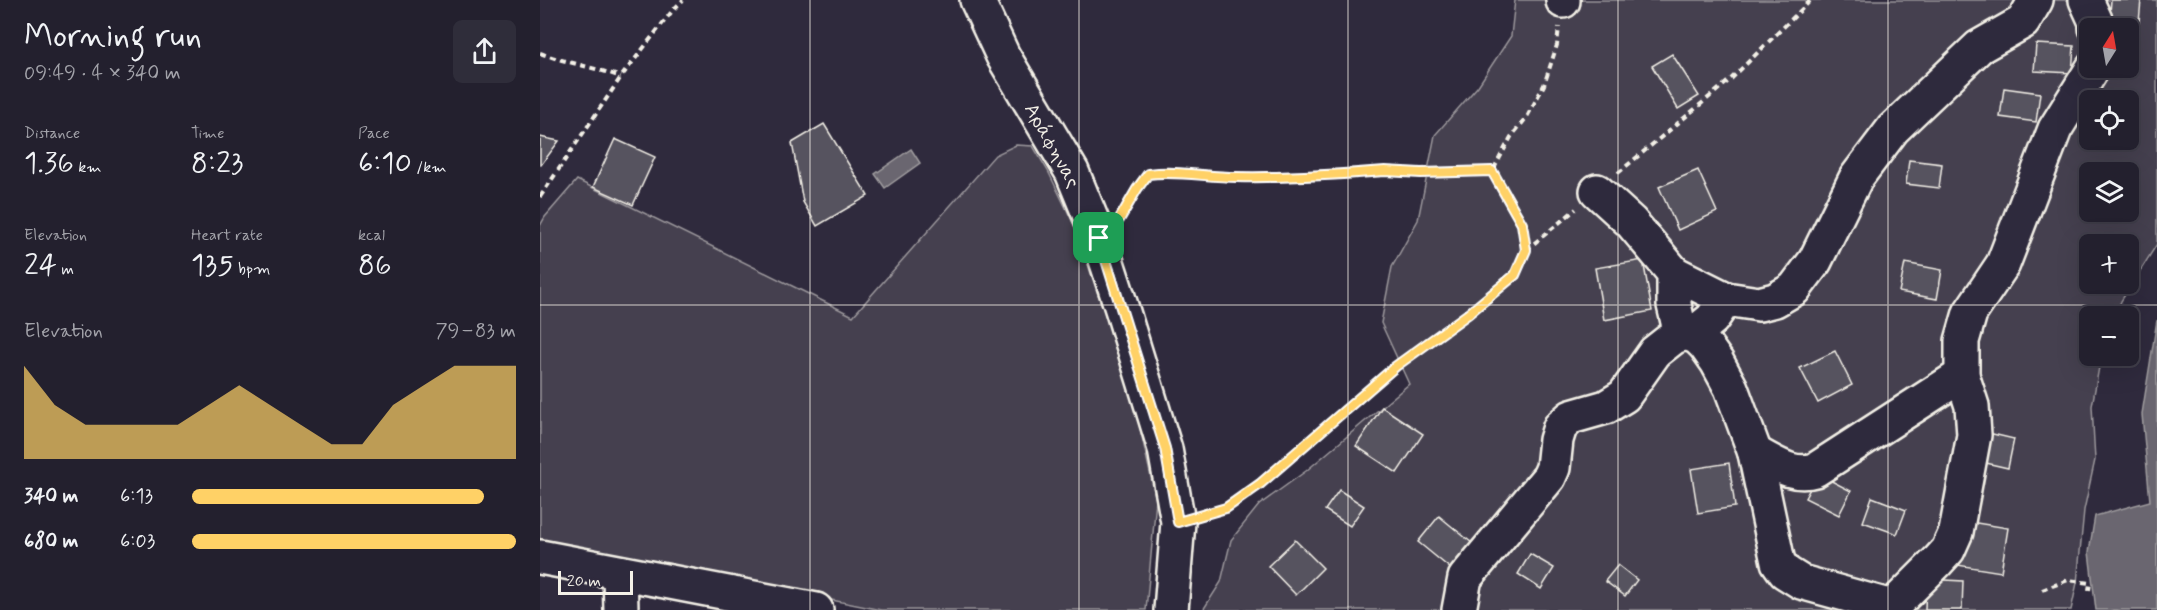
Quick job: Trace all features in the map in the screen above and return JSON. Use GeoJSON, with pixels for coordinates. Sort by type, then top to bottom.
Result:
{"type":"FeatureCollection","features":[{"type":"Feature","properties":{"kind":"street","name":"Αράφηνας"},"geometry":{"type":"LineString","coordinates":[[977,0],[1003,56],[1072,172],[1099,238],[1165,448],[1178,522],[1171,610]]}},
{"type":"Feature","properties":{"kind":"street"},"geometry":{"type":"LineString","coordinates":[[1597,191],[1631,222],[1674,273],[1726,299],[1758,304],[1775,300],[1794,289],[1815,261],[1856,178],[1893,129],[1979,47],[2023,22],[2036,0]]}},
{"type":"Feature","properties":{"kind":"street"},"geometry":{"type":"LineString","coordinates":[[2086,0],[2094,18]]}},
{"type":"Feature","properties":{"kind":"street"},"geometry":{"type":"LineString","coordinates":[[1674,273],[1674,305],[1678,322],[1687,333],[1698,338],[1718,362],[1731,388],[1755,453],[1778,562],[1785,572],[1801,582],[1892,608],[1948,550],[1956,532],[1974,435],[1972,406],[1962,375],[1962,341],[1970,313],[2002,264],[2055,129],[2086,78]]}},
{"type":"Feature","properties":{"kind":"street"},"geometry":{"type":"LineString","coordinates":[[1459,610],[1465,578],[1549,477],[1553,468],[1560,427],[1571,417],[1606,407],[1624,396],[1655,352],[1674,337],[1701,327],[1712,319],[1726,299]]}},
{"type":"Feature","properties":{"kind":"street"},"geometry":{"type":"LineString","coordinates":[[1755,453],[1791,472],[1815,470],[1962,375]]}},
{"type":"Feature","properties":{"kind":"street"},"geometry":{"type":"LineString","coordinates":[[540,557],[777,606],[816,610]]}},
{"type":"Feature","properties":{"kind":"street"},"geometry":{"type":"LineString","coordinates":[[620,573],[621,610]]}},
{"type":"Feature","properties":{"kind":"path"},"geometry":{"type":"LineString","coordinates":[[540,197],[621,77],[683,0]]}},
{"type":"Feature","properties":{"kind":"path"},"geometry":{"type":"LineString","coordinates":[[1178,522],[1226,508],[1260,484],[1396,366],[1468,314],[1515,275],[1526,250],[1731,79],[1811,0]]}},
{"type":"Feature","properties":{"kind":"path"},"geometry":{"type":"LineString","coordinates":[[1492,171],[1511,137],[1527,117],[1544,85],[1557,45],[1563,1]]}},
{"type":"Feature","properties":{"kind":"path"},"geometry":{"type":"LineString","coordinates":[[540,53],[621,77]]}},
{"type":"Feature","properties":{"kind":"path"},"geometry":{"type":"LineString","coordinates":[[1099,238],[1119,220],[1148,174],[1165,172],[1224,177],[1297,178],[1385,171],[1421,173],[1492,171]]}},
{"type":"Feature","properties":{"kind":"path"},"geometry":{"type":"LineString","coordinates":[[1492,171],[1522,224],[1526,250]]}},
{"type":"Feature","properties":{"kind":"path"},"geometry":{"type":"LineString","coordinates":[[2042,590],[2068,580],[2090,583],[2089,590]]}},
{"type":"Feature","properties":{"kind":"shaded area"},"geometry":{"type":"Polygon","coordinates":[[[1515,0],[2157,0],[2157,244],[2139,272],[2139,234],[2079,234],[2079,294],[2125,294],[2119,306],[2079,306],[2079,366],[2099,366],[2092,406],[2095,460],[2084,510],[2077,583],[2071,610],[1203,610],[1221,582],[1231,540],[1259,505],[1306,471],[1409,384],[1381,323],[1392,267],[1418,220],[1435,135],[1478,86],[1511,36],[1515,0]]]}},
{"type":"Feature","properties":{"kind":"shaded area"},"geometry":{"type":"Polygon","coordinates":[[[1016,145],[1033,146],[1048,171],[1077,231],[1128,374],[1156,500],[1146,610],[881,610],[540,541],[540,226],[577,180],[853,316],[995,155],[1016,145]]]}},
{"type":"Feature","properties":{"kind":"shaded area"},"geometry":{"type":"Polygon","coordinates":[[[911,149],[920,163],[885,188],[875,174],[911,149]]]}},
{"type":"Feature","properties":{"kind":"shaded area"},"geometry":{"type":"Polygon","coordinates":[[[2157,320],[2157,610],[2096,610],[2089,552],[2095,516],[2150,501],[2142,414],[2157,320]]]}},
{"type":"Feature","properties":{"kind":"building"},"geometry":{"type":"Polygon","coordinates":[[[2111,0],[2141,0],[2139,22],[2139,18],[2110,18],[2111,0]]]}},
{"type":"Feature","properties":{"kind":"building"},"geometry":{"type":"Polygon","coordinates":[[[2036,44],[2074,46],[2072,73],[2034,71],[2036,44]]]}},
{"type":"Feature","properties":{"kind":"building"},"geometry":{"type":"Polygon","coordinates":[[[1672,54],[1699,96],[1678,109],[1652,66],[1672,54]]]}},
{"type":"Feature","properties":{"kind":"building"},"geometry":{"type":"Polygon","coordinates":[[[2004,88],[2040,93],[2036,122],[2000,117],[2004,88]]]}},
{"type":"Feature","properties":{"kind":"building"},"geometry":{"type":"Polygon","coordinates":[[[824,124],[868,196],[817,226],[803,202],[792,143],[824,124]]]}},
{"type":"Feature","properties":{"kind":"building"},"geometry":{"type":"Polygon","coordinates":[[[540,137],[559,141],[541,165],[540,165],[540,137]]]}},
{"type":"Feature","properties":{"kind":"building"},"geometry":{"type":"Polygon","coordinates":[[[615,139],[655,157],[633,205],[593,187],[615,139]]]}},
{"type":"Feature","properties":{"kind":"building"},"geometry":{"type":"Polygon","coordinates":[[[1909,160],[1942,164],[1939,188],[1906,184],[1909,160]]]}},
{"type":"Feature","properties":{"kind":"building"},"geometry":{"type":"Polygon","coordinates":[[[1698,170],[1717,212],[1678,230],[1659,187],[1698,170]]]}},
{"type":"Feature","properties":{"kind":"building"},"geometry":{"type":"Polygon","coordinates":[[[1643,260],[1652,311],[1604,320],[1595,268],[1643,260]]]}},
{"type":"Feature","properties":{"kind":"building"},"geometry":{"type":"Polygon","coordinates":[[[1905,263],[1942,270],[1937,299],[1899,292],[1905,263]]]}},
{"type":"Feature","properties":{"kind":"building"},"geometry":{"type":"Polygon","coordinates":[[[1835,351],[1852,385],[1818,403],[1800,368],[1835,351]]]}},
{"type":"Feature","properties":{"kind":"building"},"geometry":{"type":"Polygon","coordinates":[[[1382,407],[1423,434],[1397,473],[1356,446],[1382,407]]]}},
{"type":"Feature","properties":{"kind":"building"},"geometry":{"type":"Polygon","coordinates":[[[1980,431],[2014,439],[2008,468],[1973,460],[1980,431]]]}},
{"type":"Feature","properties":{"kind":"building"},"geometry":{"type":"Polygon","coordinates":[[[1729,463],[1735,507],[1698,513],[1691,469],[1729,463]]]}},
{"type":"Feature","properties":{"kind":"building"},"geometry":{"type":"Polygon","coordinates":[[[1818,474],[1851,491],[1839,515],[1805,498],[1818,474]]]}},
{"type":"Feature","properties":{"kind":"building"},"geometry":{"type":"Polygon","coordinates":[[[1339,490],[1364,506],[1350,526],[1325,510],[1339,490]]]}},
{"type":"Feature","properties":{"kind":"building"},"geometry":{"type":"Polygon","coordinates":[[[1872,497],[1906,510],[1897,534],[1863,522],[1872,497]]]}},
{"type":"Feature","properties":{"kind":"building"},"geometry":{"type":"Polygon","coordinates":[[[1439,516],[1472,543],[1451,569],[1418,542],[1439,516]]]}},
{"type":"Feature","properties":{"kind":"building"},"geometry":{"type":"Polygon","coordinates":[[[1964,521],[2008,528],[2001,572],[1957,565],[1964,521]]]}},
{"type":"Feature","properties":{"kind":"building"},"geometry":{"type":"Polygon","coordinates":[[[1295,540],[1323,568],[1296,595],[1268,566],[1295,540]]]}},
{"type":"Feature","properties":{"kind":"building"},"geometry":{"type":"Polygon","coordinates":[[[1530,554],[1554,568],[1541,589],[1518,574],[1530,554]]]}},
{"type":"Feature","properties":{"kind":"building"},"geometry":{"type":"Polygon","coordinates":[[[1618,565],[1637,580],[1625,596],[1605,581],[1618,565]]]}},
{"type":"Feature","properties":{"kind":"building"},"geometry":{"type":"Polygon","coordinates":[[[1926,579],[1963,581],[1962,610],[1925,610],[1926,579]]]}},
{"type":"Feature","properties":{"kind":"route"},"geometry":{"type":"LineString","coordinates":[[1385,171],[1421,173],[1492,171],[1522,224],[1526,250],[1515,275],[1468,314],[1396,366],[1260,484],[1226,508],[1178,522],[1165,448],[1099,238],[1119,220],[1148,174],[1165,172],[1224,177],[1297,178],[1385,171]]}}]}
